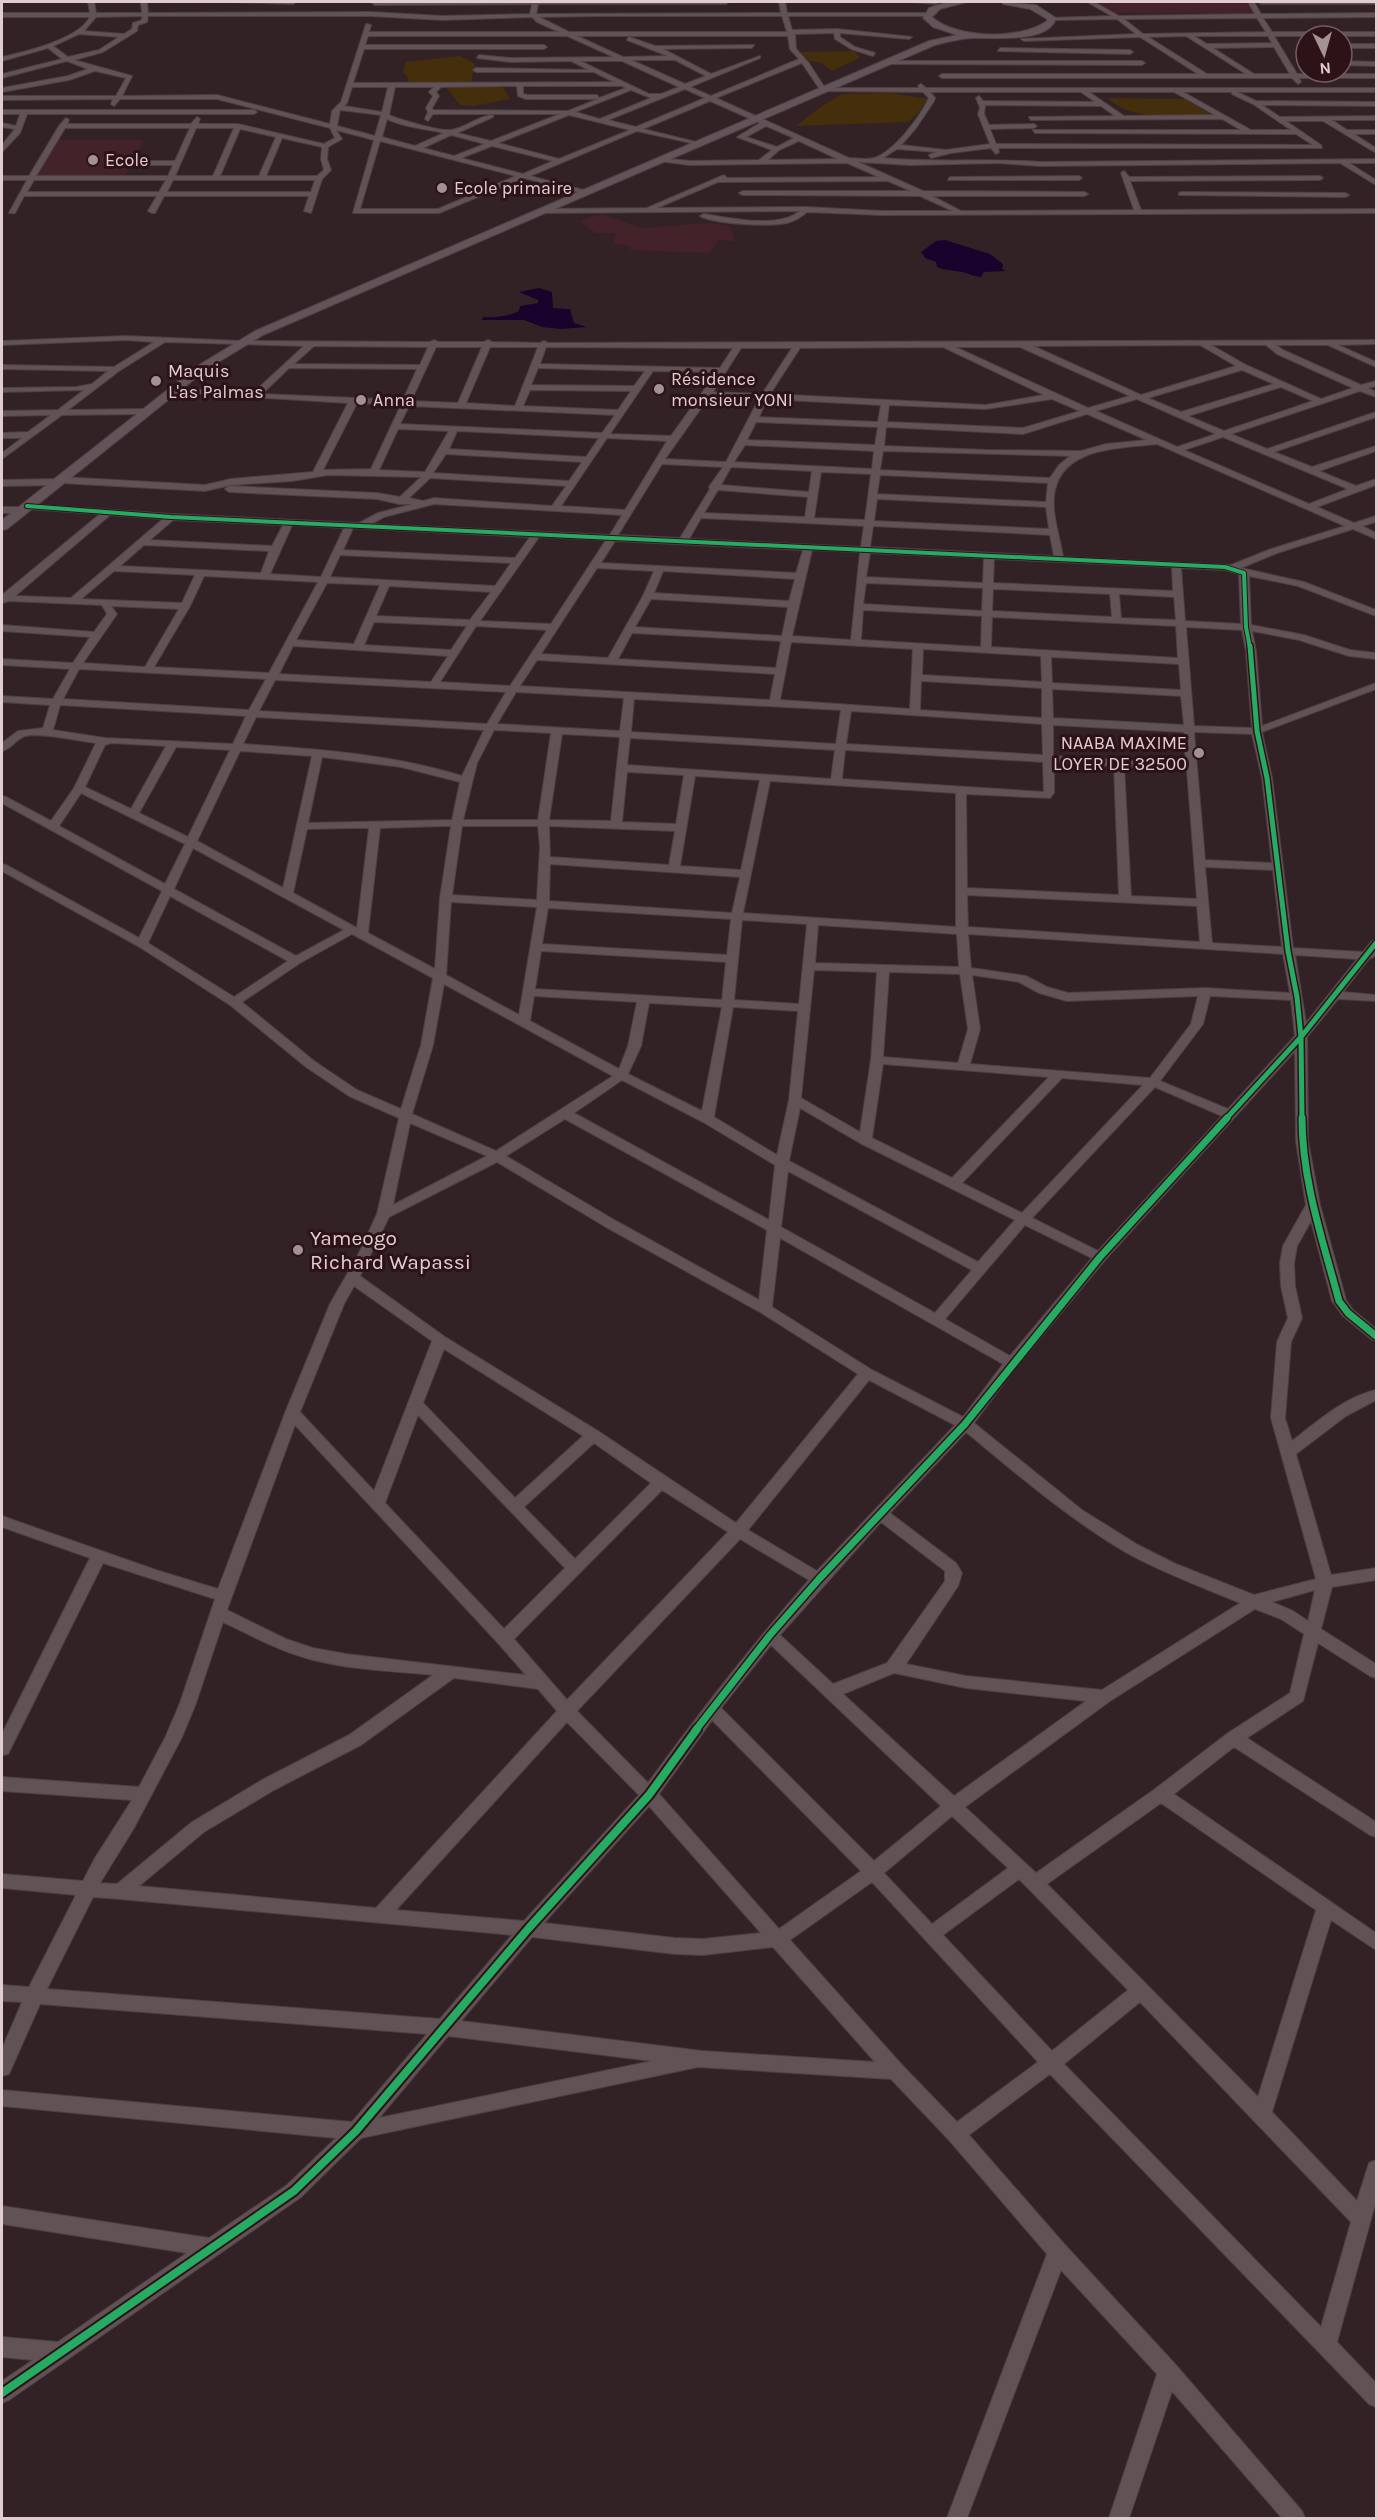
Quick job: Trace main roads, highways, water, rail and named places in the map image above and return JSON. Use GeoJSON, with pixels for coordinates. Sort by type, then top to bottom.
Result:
{"type":"FeatureCollection","features":[{"type":"Feature","properties":{"kind":"place","name":"Ecole"},"geometry":{"type":"Point","coordinates":[93,160]}},
{"type":"Feature","properties":{"kind":"place","name":"Ecole primaire"},"geometry":{"type":"Point","coordinates":[442,188]}},
{"type":"Feature","properties":{"kind":"place","name":"Maquis L'as Palmas"},"geometry":{"type":"Point","coordinates":[156,381]}},
{"type":"Feature","properties":{"kind":"place","name":"Résidence monsieur YONI"},"geometry":{"type":"Point","coordinates":[659,389]}},
{"type":"Feature","properties":{"kind":"place","name":"Anna"},"geometry":{"type":"Point","coordinates":[361,400]}},
{"type":"Feature","properties":{"kind":"place","name":"NAABA MAXIME LOYER DE 32500"},"geometry":{"type":"Point","coordinates":[1199,753]}},
{"type":"Feature","properties":{"kind":"place","name":"Yameogo Richard Wapassi"},"geometry":{"type":"Point","coordinates":[298,1250]}}]}
